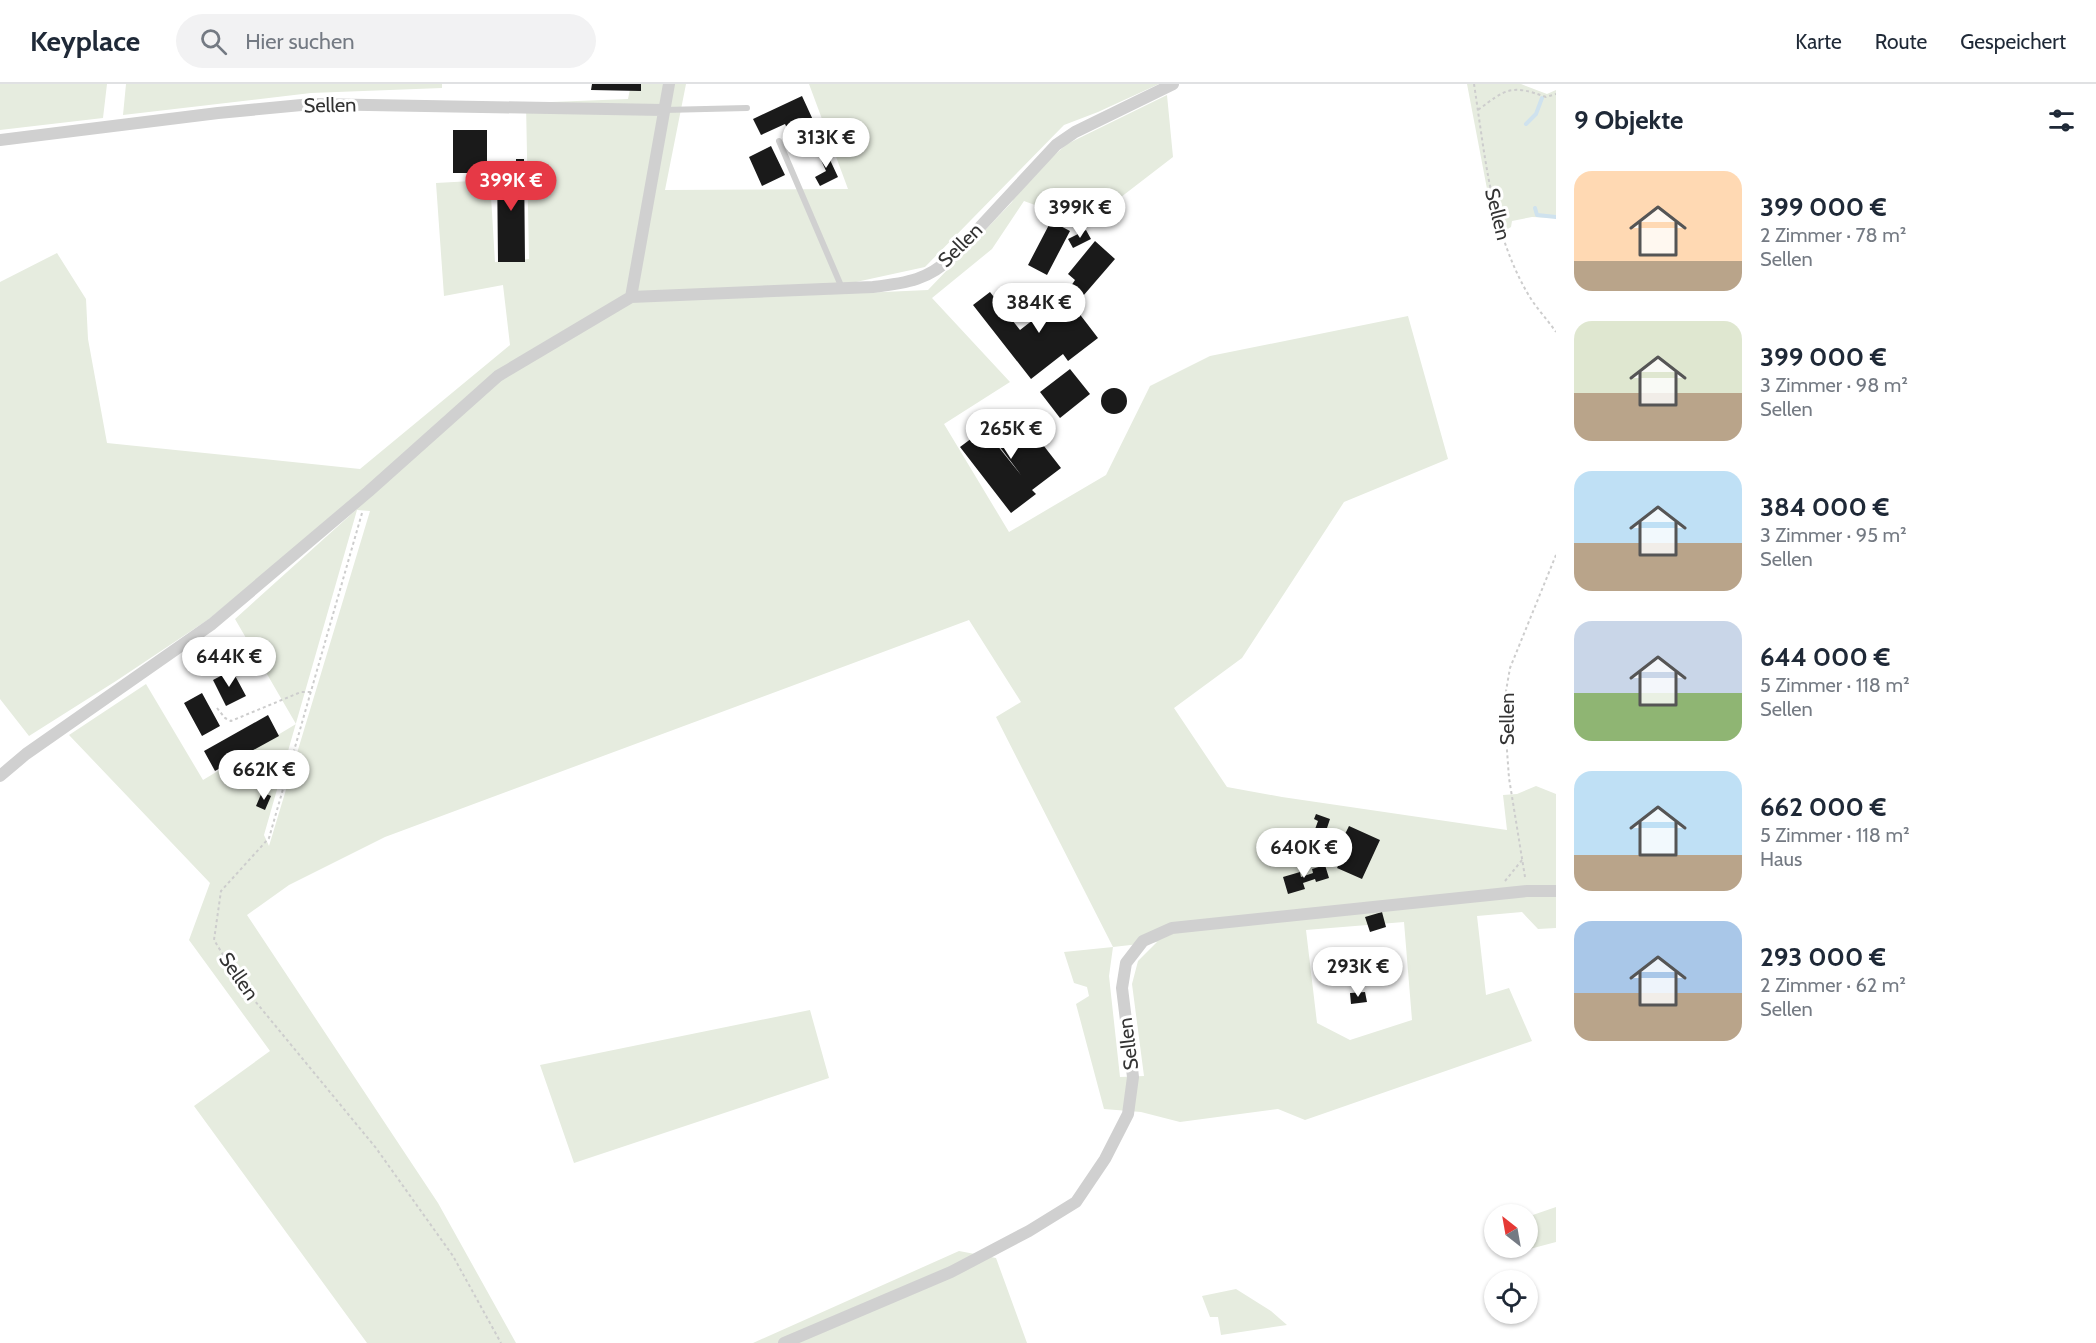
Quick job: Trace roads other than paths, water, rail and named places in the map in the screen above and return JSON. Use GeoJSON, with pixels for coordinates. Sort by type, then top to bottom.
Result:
{"type":"FeatureCollection","features":[{"type":"Feature","properties":{"kind":"street"},"geometry":{"type":"LineString","coordinates":[[631,297],[669,84]]}},
{"type":"Feature","properties":{"kind":"street","name":"Sellen"},"geometry":{"type":"LineString","coordinates":[[0,776],[26,754],[212,624],[369,492],[498,376],[631,297],[843,288],[898,284],[918,279],[933,272],[954,255],[1056,145],[1075,132],[1173,84]]}},
{"type":"Feature","properties":{"kind":"street","name":"Sellen"},"geometry":{"type":"LineString","coordinates":[[0,141],[218,112],[312,104],[663,110]]}},
{"type":"Feature","properties":{"kind":"street","name":"Sellen"},"geometry":{"type":"LineString","coordinates":[[784,1343],[951,1272],[1029,1231],[1076,1202],[1105,1159],[1128,1114],[1133,1077],[1122,987],[1126,963],[1143,941],[1172,928],[1527,891],[1556,891]]}},
{"type":"Feature","properties":{"kind":"lane"},"geometry":{"type":"LineString","coordinates":[[663,110],[747,108]]}},
{"type":"Feature","properties":{"kind":"lane"},"geometry":{"type":"LineString","coordinates":[[780,141],[843,288]]}},
{"type":"Feature","properties":{"kind":"waterway"},"geometry":{"type":"LineString","coordinates":[[1526,124],[1536,114],[1542,98]]}},
{"type":"Feature","properties":{"kind":"waterway"},"geometry":{"type":"LineString","coordinates":[[1535,208],[1537,215],[1556,217]]}}]}
